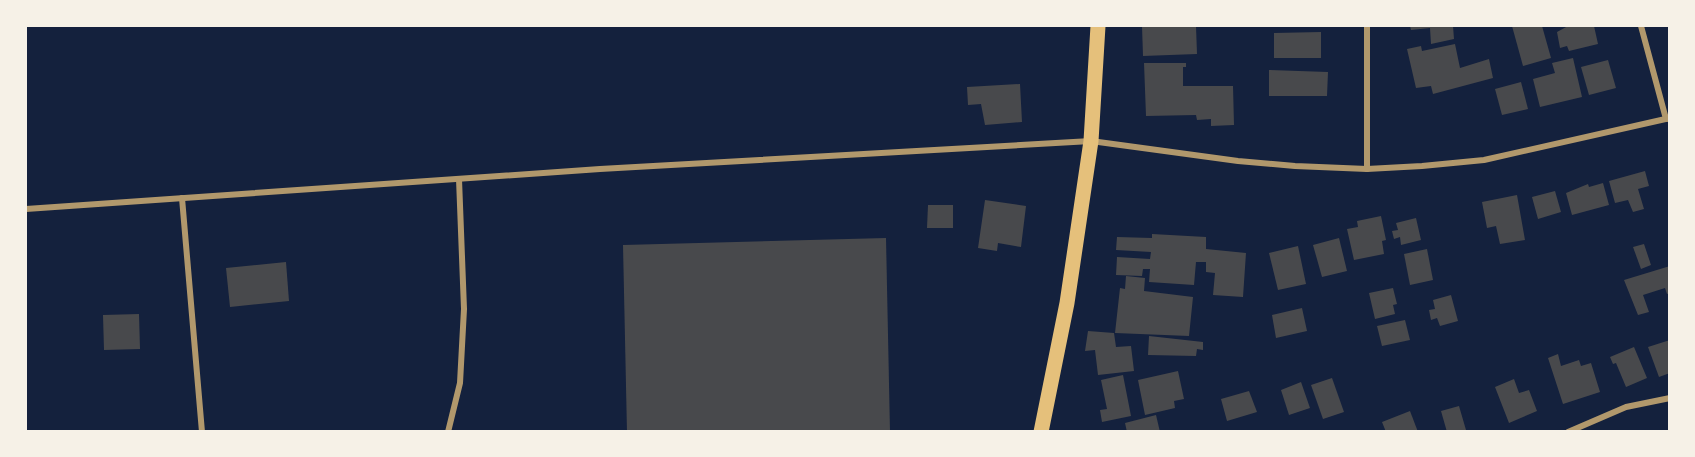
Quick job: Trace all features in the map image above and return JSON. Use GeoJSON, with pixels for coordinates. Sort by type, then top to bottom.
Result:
{"type":"FeatureCollection","features":[{"type":"Feature","properties":{"kind":"main road"},"geometry":{"type":"LineString","coordinates":[[1041,432],[1068,291],[1091,141],[1098,26]]}},
{"type":"Feature","properties":{"kind":"street"},"geometry":{"type":"LineString","coordinates":[[1367,26],[1368,169]]}},
{"type":"Feature","properties":{"kind":"street"},"geometry":{"type":"LineString","coordinates":[[26,209],[459,179],[1091,141],[1238,161],[1368,169],[1484,160],[1668,118],[1641,26]]}},
{"type":"Feature","properties":{"kind":"street"},"geometry":{"type":"LineString","coordinates":[[448,432],[460,383],[464,309],[459,179]]}},
{"type":"Feature","properties":{"kind":"street"},"geometry":{"type":"LineString","coordinates":[[182,198],[202,432]]}},
{"type":"Feature","properties":{"kind":"street"},"geometry":{"type":"LineString","coordinates":[[1568,432],[1626,407],[1670,398]]}},
{"type":"Feature","properties":{"kind":"building"},"geometry":{"type":"Polygon","coordinates":[[[1142,26],[1196,26],[1197,54],[1143,56],[1142,26]]]}},
{"type":"Feature","properties":{"kind":"building"},"geometry":{"type":"Polygon","coordinates":[[[1410,26],[1453,26],[1454,39],[1431,44],[1430,28],[1411,30],[1410,26]]]}},
{"type":"Feature","properties":{"kind":"building"},"geometry":{"type":"Polygon","coordinates":[[[1512,26],[1542,26],[1551,58],[1523,66],[1512,26]]]}},
{"type":"Feature","properties":{"kind":"building"},"geometry":{"type":"Polygon","coordinates":[[[1568,26],[1594,26],[1598,44],[1569,51],[1567,46],[1560,48],[1557,32],[1568,26]]]}},
{"type":"Feature","properties":{"kind":"building"},"geometry":{"type":"Polygon","coordinates":[[[1321,32],[1321,58],[1274,58],[1274,33],[1321,32]]]}},
{"type":"Feature","properties":{"kind":"building"},"geometry":{"type":"Polygon","coordinates":[[[1455,44],[1460,68],[1489,59],[1493,78],[1433,94],[1431,86],[1416,88],[1407,49],[1421,46],[1422,51],[1455,44]]]}},
{"type":"Feature","properties":{"kind":"building"},"geometry":{"type":"Polygon","coordinates":[[[1573,58],[1582,97],[1540,107],[1533,79],[1555,73],[1552,63],[1573,58]]]}},
{"type":"Feature","properties":{"kind":"building"},"geometry":{"type":"Polygon","coordinates":[[[1608,60],[1616,88],[1589,95],[1581,67],[1608,60]]]}},
{"type":"Feature","properties":{"kind":"building"},"geometry":{"type":"Polygon","coordinates":[[[1144,63],[1186,63],[1186,67],[1183,67],[1183,86],[1233,86],[1234,125],[1211,126],[1211,119],[1197,120],[1196,115],[1146,116],[1144,63]]]}},
{"type":"Feature","properties":{"kind":"building"},"geometry":{"type":"Polygon","coordinates":[[[1269,70],[1328,72],[1327,96],[1269,96],[1269,70]]]}},
{"type":"Feature","properties":{"kind":"building"},"geometry":{"type":"Polygon","coordinates":[[[1521,82],[1528,109],[1502,115],[1495,89],[1521,82]]]}},
{"type":"Feature","properties":{"kind":"building"},"geometry":{"type":"Polygon","coordinates":[[[1020,84],[1022,122],[985,125],[981,104],[968,105],[967,87],[1020,84]]]}},
{"type":"Feature","properties":{"kind":"building"},"geometry":{"type":"Polygon","coordinates":[[[1645,171],[1649,186],[1638,189],[1644,209],[1633,212],[1628,200],[1615,203],[1609,181],[1645,171]]]}},
{"type":"Feature","properties":{"kind":"building"},"geometry":{"type":"Polygon","coordinates":[[[1603,183],[1609,205],[1572,215],[1566,193],[1588,184],[1589,187],[1603,183]]]}},
{"type":"Feature","properties":{"kind":"building"},"geometry":{"type":"Polygon","coordinates":[[[1555,191],[1561,212],[1538,219],[1532,197],[1555,191]]]}},
{"type":"Feature","properties":{"kind":"building"},"geometry":{"type":"Polygon","coordinates":[[[1517,195],[1525,240],[1500,244],[1496,226],[1487,228],[1482,202],[1517,195]]]}},
{"type":"Feature","properties":{"kind":"building"},"geometry":{"type":"Polygon","coordinates":[[[985,200],[1026,206],[1021,247],[998,243],[997,251],[978,248],[985,200]]]}},
{"type":"Feature","properties":{"kind":"building"},"geometry":{"type":"Polygon","coordinates":[[[928,205],[953,205],[953,228],[927,228],[928,205]]]}},
{"type":"Feature","properties":{"kind":"building"},"geometry":{"type":"Polygon","coordinates":[[[1381,216],[1386,240],[1382,241],[1384,254],[1354,260],[1347,229],[1358,227],[1357,221],[1381,216]]]}},
{"type":"Feature","properties":{"kind":"building"},"geometry":{"type":"Polygon","coordinates":[[[1416,218],[1421,240],[1401,245],[1400,237],[1394,239],[1392,231],[1398,230],[1396,223],[1416,218]]]}},
{"type":"Feature","properties":{"kind":"building"},"geometry":{"type":"Polygon","coordinates":[[[1152,234],[1206,237],[1206,249],[1246,253],[1243,297],[1213,295],[1215,273],[1206,272],[1206,262],[1196,262],[1194,285],[1149,282],[1150,269],[1143,269],[1142,276],[1116,275],[1117,257],[1150,259],[1151,252],[1116,250],[1117,237],[1152,238],[1152,234]]]}},
{"type":"Feature","properties":{"kind":"building"},"geometry":{"type":"Polygon","coordinates":[[[886,238],[890,432],[627,432],[623,245],[886,238]]]}},
{"type":"Feature","properties":{"kind":"building"},"geometry":{"type":"Polygon","coordinates":[[[1339,238],[1347,271],[1322,277],[1313,245],[1339,238]]]}},
{"type":"Feature","properties":{"kind":"building"},"geometry":{"type":"Polygon","coordinates":[[[1644,244],[1651,265],[1641,269],[1633,247],[1644,244]]]}},
{"type":"Feature","properties":{"kind":"building"},"geometry":{"type":"Polygon","coordinates":[[[1298,246],[1306,284],[1278,290],[1269,253],[1298,246]]]}},
{"type":"Feature","properties":{"kind":"building"},"geometry":{"type":"Polygon","coordinates":[[[1427,249],[1433,280],[1410,285],[1404,254],[1427,249]]]}},
{"type":"Feature","properties":{"kind":"building"},"geometry":{"type":"Polygon","coordinates":[[[286,262],[289,301],[230,307],[226,268],[286,262]]]}},
{"type":"Feature","properties":{"kind":"building"},"geometry":{"type":"Polygon","coordinates":[[[1670,266],[1670,293],[1667,294],[1665,288],[1643,295],[1649,312],[1638,315],[1624,280],[1670,266]]]}},
{"type":"Feature","properties":{"kind":"building"},"geometry":{"type":"Polygon","coordinates":[[[1126,276],[1145,278],[1144,291],[1193,297],[1189,336],[1115,333],[1120,288],[1125,289],[1126,276]]]}},
{"type":"Feature","properties":{"kind":"building"},"geometry":{"type":"Polygon","coordinates":[[[1393,288],[1397,304],[1393,305],[1395,314],[1375,319],[1369,293],[1393,288]]]}},
{"type":"Feature","properties":{"kind":"building"},"geometry":{"type":"Polygon","coordinates":[[[1451,295],[1458,321],[1440,326],[1437,318],[1431,320],[1429,310],[1435,309],[1433,300],[1451,295]]]}},
{"type":"Feature","properties":{"kind":"building"},"geometry":{"type":"Polygon","coordinates":[[[1302,308],[1307,331],[1276,338],[1272,315],[1302,308]]]}},
{"type":"Feature","properties":{"kind":"building"},"geometry":{"type":"Polygon","coordinates":[[[139,314],[140,349],[104,350],[103,315],[139,314]]]}},
{"type":"Feature","properties":{"kind":"building"},"geometry":{"type":"Polygon","coordinates":[[[1405,320],[1410,340],[1382,346],[1377,326],[1405,320]]]}},
{"type":"Feature","properties":{"kind":"building"},"geometry":{"type":"Polygon","coordinates":[[[1088,331],[1114,333],[1116,347],[1131,346],[1134,371],[1098,375],[1095,350],[1085,351],[1088,331]]]}},
{"type":"Feature","properties":{"kind":"building"},"geometry":{"type":"Polygon","coordinates":[[[1149,336],[1203,342],[1203,350],[1197,349],[1196,356],[1148,355],[1149,336]]]}},
{"type":"Feature","properties":{"kind":"building"},"geometry":{"type":"Polygon","coordinates":[[[1670,340],[1670,373],[1659,377],[1648,347],[1670,340]]]}},
{"type":"Feature","properties":{"kind":"building"},"geometry":{"type":"Polygon","coordinates":[[[1634,347],[1647,378],[1626,387],[1616,363],[1613,364],[1610,357],[1634,347]]]}},
{"type":"Feature","properties":{"kind":"building"},"geometry":{"type":"Polygon","coordinates":[[[1558,354],[1561,366],[1579,360],[1581,366],[1591,363],[1600,392],[1563,404],[1548,358],[1558,354]]]}},
{"type":"Feature","properties":{"kind":"building"},"geometry":{"type":"Polygon","coordinates":[[[1178,371],[1184,399],[1174,401],[1175,408],[1145,415],[1138,380],[1178,371]]]}},
{"type":"Feature","properties":{"kind":"building"},"geometry":{"type":"Polygon","coordinates":[[[1123,375],[1131,416],[1102,422],[1100,410],[1107,409],[1101,380],[1123,375]]]}},
{"type":"Feature","properties":{"kind":"building"},"geometry":{"type":"Polygon","coordinates":[[[1332,378],[1344,412],[1323,419],[1311,385],[1332,378]]]}},
{"type":"Feature","properties":{"kind":"building"},"geometry":{"type":"Polygon","coordinates":[[[1514,379],[1519,393],[1529,390],[1537,411],[1509,423],[1495,387],[1514,379]]]}},
{"type":"Feature","properties":{"kind":"building"},"geometry":{"type":"Polygon","coordinates":[[[1301,382],[1310,408],[1289,415],[1281,390],[1301,382]]]}},
{"type":"Feature","properties":{"kind":"building"},"geometry":{"type":"Polygon","coordinates":[[[1249,391],[1257,412],[1227,421],[1221,399],[1249,391]]]}},
{"type":"Feature","properties":{"kind":"building"},"geometry":{"type":"Polygon","coordinates":[[[1459,406],[1466,430],[1447,432],[1441,411],[1459,406]]]}},
{"type":"Feature","properties":{"kind":"building"},"geometry":{"type":"Polygon","coordinates":[[[1410,411],[1418,432],[1386,432],[1382,422],[1410,411]]]}},
{"type":"Feature","properties":{"kind":"building"},"geometry":{"type":"Polygon","coordinates":[[[1156,415],[1160,432],[1127,432],[1125,423],[1156,415]]]}}]}
